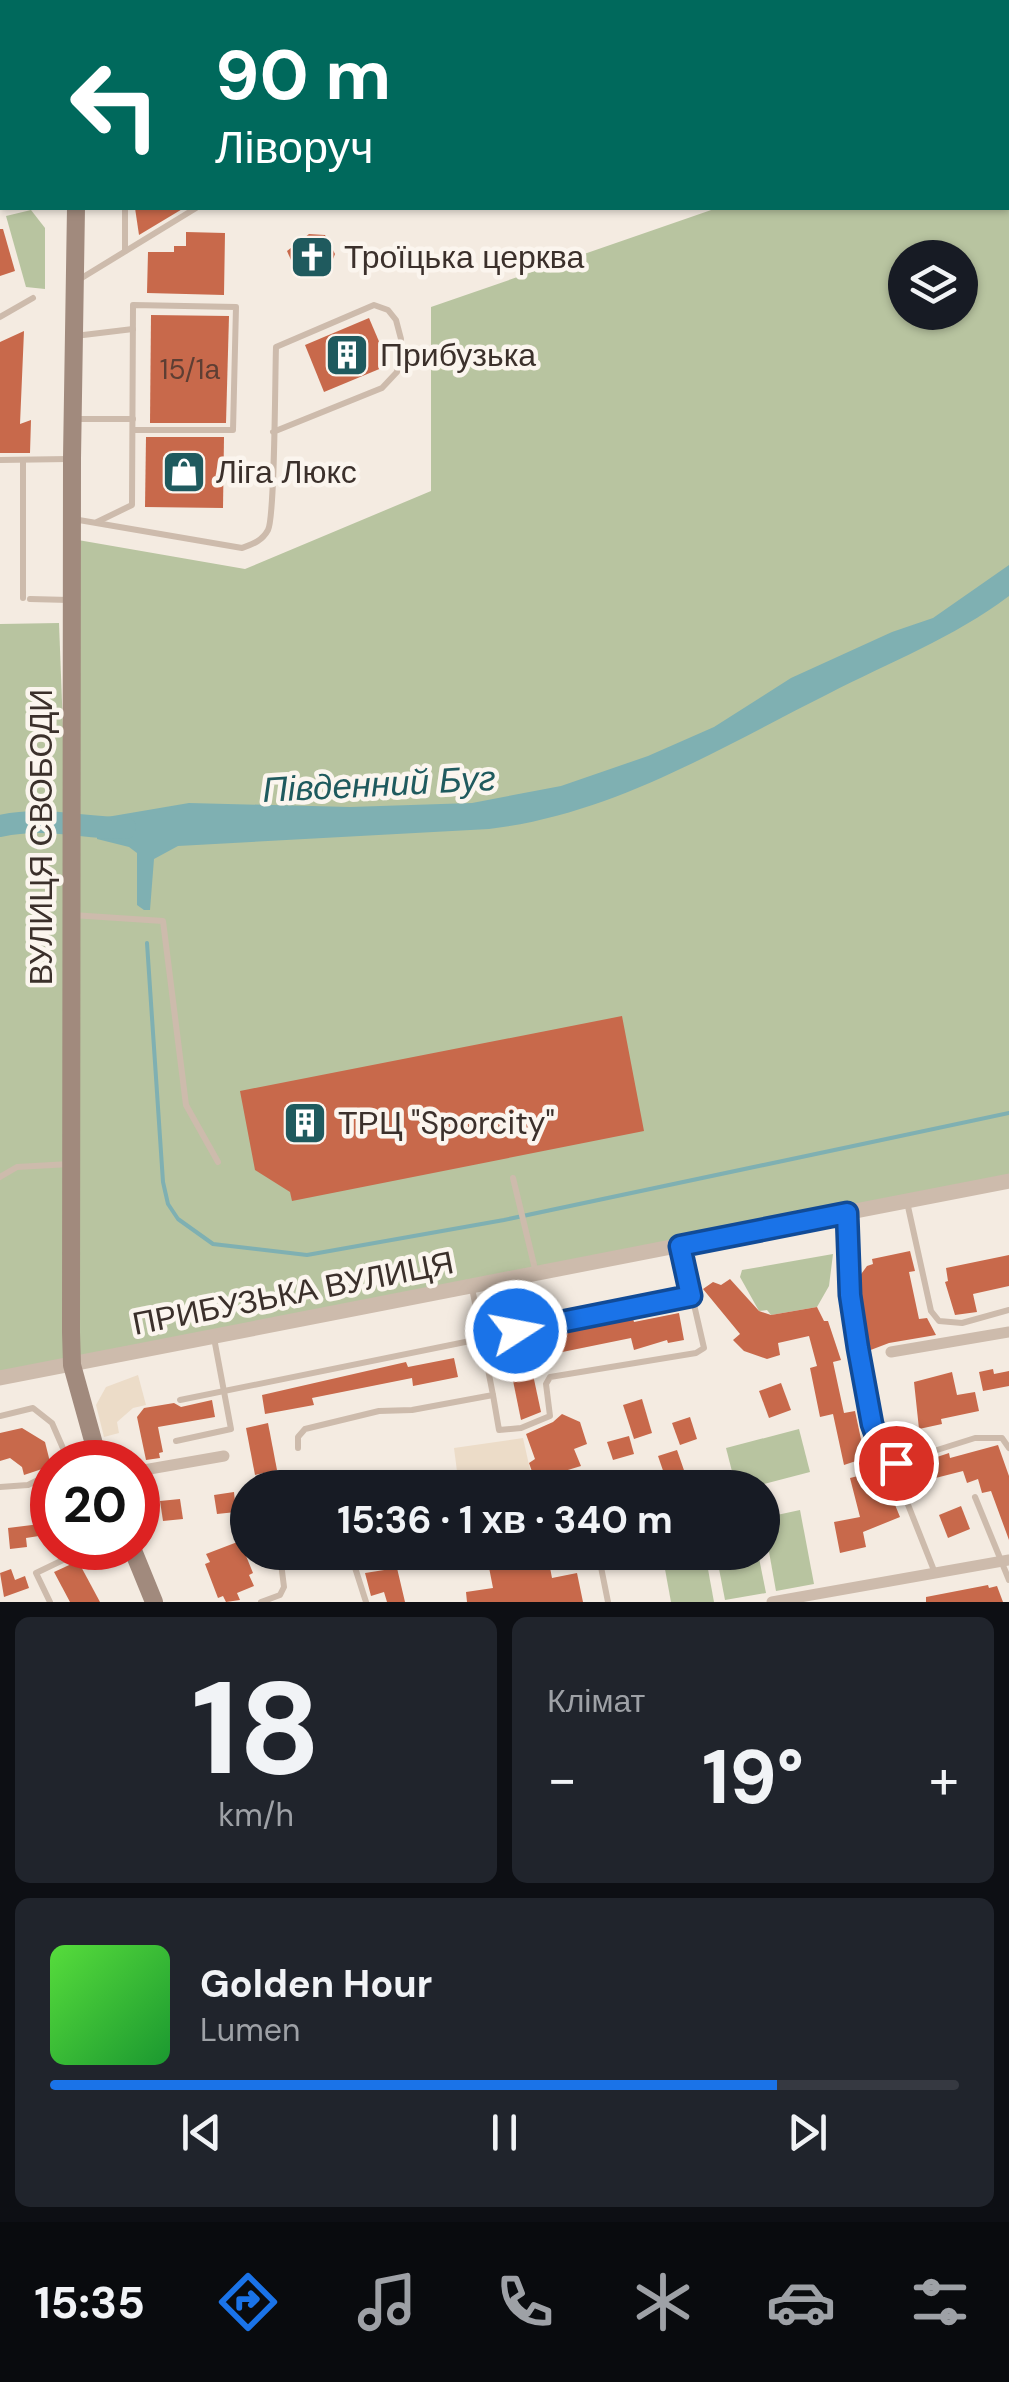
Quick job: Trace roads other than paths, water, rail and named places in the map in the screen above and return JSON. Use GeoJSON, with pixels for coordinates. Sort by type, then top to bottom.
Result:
{"type":"FeatureCollection","features":[{"type":"Feature","properties":{"kind":"main road","name":"ВУЛИЦЯ СВОБОДИ"},"geometry":{"type":"LineString","coordinates":[[76,210],[71,600],[72,1365],[92,1440]]}},
{"type":"Feature","properties":{"kind":"main road"},"geometry":{"type":"LineString","coordinates":[[141,1570],[154,1602]]}},
{"type":"Feature","properties":{"kind":"street","name":"ПРИБУЗЬКА ВУЛИЦЯ"},"geometry":{"type":"LineString","coordinates":[[0,1378],[1009,1181]]}},
{"type":"Feature","properties":{"kind":"street"},"geometry":{"type":"LineString","coordinates":[[891,1352],[1009,1332]]}},
{"type":"Feature","properties":{"kind":"street"},"geometry":{"type":"LineString","coordinates":[[160,1468],[224,1456]]}},
{"type":"Feature","properties":{"kind":"street"},"geometry":{"type":"LineString","coordinates":[[776,1602],[1005,1561]]}},
{"type":"Feature","properties":{"kind":"lane"},"geometry":{"type":"LineString","coordinates":[[124,210],[124,252]]}},
{"type":"Feature","properties":{"kind":"lane"},"geometry":{"type":"LineString","coordinates":[[74,282],[193,210]]}},
{"type":"Feature","properties":{"kind":"lane"},"geometry":{"type":"LineString","coordinates":[[0,318],[33,298]]}},
{"type":"Feature","properties":{"kind":"lane"},"geometry":{"type":"LineString","coordinates":[[96,522],[132,505],[133,305],[236,307],[233,430],[133,430]]}},
{"type":"Feature","properties":{"kind":"lane"},"geometry":{"type":"LineString","coordinates":[[72,519],[242,548],[256,543],[270,528],[273,432],[276,347],[374,306],[388,310],[402,339],[397,372],[390,380],[382,388],[273,432]]}},
{"type":"Feature","properties":{"kind":"lane"},"geometry":{"type":"LineString","coordinates":[[74,336],[133,330]]}},
{"type":"Feature","properties":{"kind":"lane"},"geometry":{"type":"LineString","coordinates":[[72,419],[133,419]]}},
{"type":"Feature","properties":{"kind":"lane"},"geometry":{"type":"LineString","coordinates":[[0,460],[72,458]]}},
{"type":"Feature","properties":{"kind":"lane"},"geometry":{"type":"LineString","coordinates":[[24,460],[27,599],[71,600]]}},
{"type":"Feature","properties":{"kind":"lane"},"geometry":{"type":"LineString","coordinates":[[71,916],[162,922],[186,1104],[218,1162]]}},
{"type":"Feature","properties":{"kind":"lane"},"geometry":{"type":"LineString","coordinates":[[0,1177],[18,1167],[71,1164]]}},
{"type":"Feature","properties":{"kind":"lane"},"geometry":{"type":"LineString","coordinates":[[513,1178],[536,1274]]}},
{"type":"Feature","properties":{"kind":"lane"},"geometry":{"type":"LineString","coordinates":[[907,1201],[931,1311],[939,1321],[962,1322],[1009,1310]]}},
{"type":"Feature","properties":{"kind":"lane"},"geometry":{"type":"LineString","coordinates":[[847,1213],[850,1295],[870,1413],[884,1457],[896,1464],[975,1438],[1002,1438],[1009,1448]]}},
{"type":"Feature","properties":{"kind":"lane"},"geometry":{"type":"LineString","coordinates":[[472,1286],[499,1430],[521,1428],[550,1416],[546,1384],[550,1377],[696,1353],[704,1348],[680,1246]]}},
{"type":"Feature","properties":{"kind":"lane"},"geometry":{"type":"LineString","coordinates":[[180,1400],[691,1296]]}},
{"type":"Feature","properties":{"kind":"lane"},"geometry":{"type":"LineString","coordinates":[[176,1441],[231,1428],[214,1337]]}},
{"type":"Feature","properties":{"kind":"lane"},"geometry":{"type":"LineString","coordinates":[[298,1448],[298,1437],[306,1429],[379,1411],[412,1410],[493,1395]]}},
{"type":"Feature","properties":{"kind":"lane"},"geometry":{"type":"LineString","coordinates":[[0,1416],[33,1408],[52,1423],[61,1440]]}},
{"type":"Feature","properties":{"kind":"lane"},"geometry":{"type":"LineString","coordinates":[[0,1487],[30,1484]]}},
{"type":"Feature","properties":{"kind":"lane"},"geometry":{"type":"LineString","coordinates":[[902,1486],[935,1573]]}},
{"type":"Feature","properties":{"kind":"lane"},"geometry":{"type":"LineString","coordinates":[[975,1497],[1005,1561],[1009,1580]]}},
{"type":"Feature","properties":{"kind":"lane"},"geometry":{"type":"LineString","coordinates":[[42,1570],[36,1573],[50,1602]]}},
{"type":"Feature","properties":{"kind":"lane"},"geometry":{"type":"LineString","coordinates":[[261,1602],[280,1595],[284,1587],[281,1570]]}},
{"type":"Feature","properties":{"kind":"lane"},"geometry":{"type":"LineString","coordinates":[[356,1570],[366,1602]]}},
{"type":"Feature","properties":{"kind":"lane"},"geometry":{"type":"LineString","coordinates":[[602,1570],[608,1602]]}},
{"type":"Feature","properties":{"kind":"water"},"geometry":{"type":"Polygon","coordinates":[[[1009,565],[1009,596],[966,625],[705,757],[579,809],[489,829],[178,846],[154,859],[150,910],[137,905],[137,853],[129,847],[97,839],[97,821],[101,818],[189,803],[350,807],[472,803],[561,786],[648,756],[714,727],[791,678],[892,632],[933,618],[1009,565]]]}},
{"type":"Feature","properties":{"kind":"waterway","name":"Південний Буг"},"geometry":{"type":"LineString","coordinates":[[0,826],[48,822],[125,828]]}},
{"type":"Feature","properties":{"kind":"waterway"},"geometry":{"type":"LineString","coordinates":[[147,943],[163,1182],[168,1204],[178,1219],[213,1244],[307,1255],[504,1220],[1009,1113]]}},
{"type":"Feature","properties":{"kind":"place","name":"Троїцька церква"},"geometry":{"type":"Point","coordinates":[312,257]}},
{"type":"Feature","properties":{"kind":"place","name":"Прибузька"},"geometry":{"type":"Point","coordinates":[347,355]}},
{"type":"Feature","properties":{"kind":"place","name":"Ліга Люкс"},"geometry":{"type":"Point","coordinates":[184,472]}},
{"type":"Feature","properties":{"kind":"place","name":"ТРЦ \"Sporcity\""},"geometry":{"type":"Point","coordinates":[305,1123]}}]}
